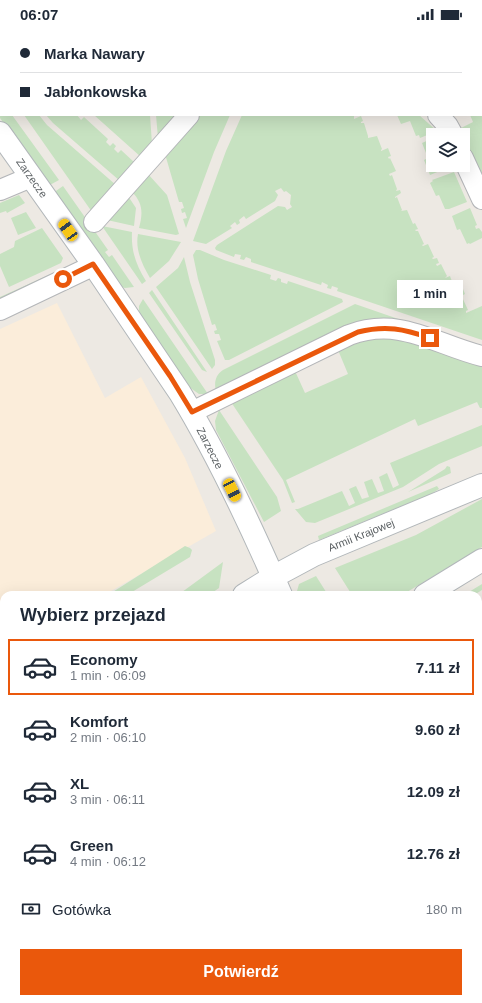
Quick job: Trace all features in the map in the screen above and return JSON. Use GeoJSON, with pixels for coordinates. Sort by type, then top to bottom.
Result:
{"type":"FeatureCollection","features":[{"type":"Feature","properties":{"kind":"street"},"geometry":{"type":"LineString","coordinates":[[94,222],[188,116]]}},
{"type":"Feature","properties":{"kind":"street"},"geometry":{"type":"LineString","coordinates":[[439,116],[449,128]]}},
{"type":"Feature","properties":{"kind":"street","name":"Zarzecze"},"geometry":{"type":"LineString","coordinates":[[0,133],[170,376],[192,412],[245,517],[277,586]]}},
{"type":"Feature","properties":{"kind":"street"},"geometry":{"type":"LineString","coordinates":[[469,172],[482,199]]}},
{"type":"Feature","properties":{"kind":"street"},"geometry":{"type":"LineString","coordinates":[[0,190],[31,177]]}},
{"type":"Feature","properties":{"kind":"street"},"geometry":{"type":"LineString","coordinates":[[0,310],[80,272],[93,264]]}},
{"type":"Feature","properties":{"kind":"street"},"geometry":{"type":"LineString","coordinates":[[192,412],[349,335],[372,328],[404,330],[482,356]]}},
{"type":"Feature","properties":{"kind":"street","name":"Armii Krajowej"},"geometry":{"type":"LineString","coordinates":[[259,591],[277,586],[314,554],[482,486]]}},
{"type":"Feature","properties":{"kind":"street"},"geometry":{"type":"LineString","coordinates":[[431,591],[482,560]]}},
{"type":"Feature","properties":{"kind":"shaded area"},"geometry":{"type":"Polygon","coordinates":[[[57,303],[105,398],[141,377],[185,458],[216,531],[111,591],[0,591],[0,329],[57,303]]]}},
{"type":"Feature","properties":{"kind":"green space"},"geometry":{"type":"Polygon","coordinates":[[[0,116],[13,116],[59,180],[48,186],[0,116]]]}},
{"type":"Feature","properties":{"kind":"green space"},"geometry":{"type":"Polygon","coordinates":[[[25,116],[40,116],[47,125],[116,185],[92,212],[25,116]]]}},
{"type":"Feature","properties":{"kind":"green space"},"geometry":{"type":"Polygon","coordinates":[[[47,116],[78,116],[81,120],[84,117],[108,139],[106,142],[110,146],[113,143],[116,146],[114,149],[118,153],[121,150],[135,163],[120,181],[47,116]]]}},
{"type":"Feature","properties":{"kind":"green space"},"geometry":{"type":"Polygon","coordinates":[[[95,116],[150,116],[152,144],[141,157],[95,116]]]}},
{"type":"Feature","properties":{"kind":"green space"},"geometry":{"type":"Polygon","coordinates":[[[156,116],[177,116],[158,138],[156,116]]]}},
{"type":"Feature","properties":{"kind":"green space"},"geometry":{"type":"Polygon","coordinates":[[[198,116],[230,116],[214,152],[186,228],[183,219],[187,218],[185,212],[182,213],[181,209],[184,208],[182,202],[179,202],[165,154],[198,116]]]}},
{"type":"Feature","properties":{"kind":"green space"},"geometry":{"type":"Polygon","coordinates":[[[242,116],[354,116],[354,119],[361,116],[363,121],[361,123],[364,123],[368,138],[377,136],[382,149],[381,151],[388,148],[391,156],[388,157],[389,159],[390,158],[396,171],[389,174],[390,176],[392,175],[397,189],[396,191],[400,190],[401,193],[395,198],[397,197],[402,210],[401,211],[407,210],[413,224],[415,223],[418,229],[415,230],[418,231],[424,244],[422,245],[428,244],[434,257],[432,258],[437,258],[439,263],[436,264],[437,266],[441,264],[447,276],[445,278],[450,276],[455,290],[454,293],[463,289],[465,294],[459,297],[462,297],[468,310],[466,313],[482,306],[482,340],[337,291],[338,288],[332,286],[331,289],[327,288],[328,285],[322,282],[321,285],[251,262],[251,259],[246,257],[244,260],[240,259],[241,255],[235,254],[234,257],[216,250],[215,248],[217,245],[278,206],[285,207],[287,210],[292,207],[290,204],[291,195],[286,191],[284,192],[281,188],[275,191],[278,195],[275,201],[246,219],[244,216],[239,220],[240,223],[237,225],[235,222],[230,226],[232,228],[206,244],[193,241],[226,151],[242,116]]]}},
{"type":"Feature","properties":{"kind":"green space"},"geometry":{"type":"Polygon","coordinates":[[[397,116],[420,116],[434,128],[426,128],[426,136],[420,138],[419,135],[416,136],[410,121],[401,124],[397,116]]]}},
{"type":"Feature","properties":{"kind":"green space"},"geometry":{"type":"Polygon","coordinates":[[[470,116],[482,116],[482,186],[470,159],[470,128],[461,128],[473,122],[470,116]]]}},
{"type":"Feature","properties":{"kind":"green space"},"geometry":{"type":"Polygon","coordinates":[[[426,141],[426,153],[422,143],[426,141]]]}},
{"type":"Feature","properties":{"kind":"green space"},"geometry":{"type":"Polygon","coordinates":[[[429,172],[437,172],[430,175],[429,172]]]}},
{"type":"Feature","properties":{"kind":"green space"},"geometry":{"type":"Polygon","coordinates":[[[454,172],[467,202],[449,209],[445,209],[439,195],[436,196],[430,183],[433,181],[432,180],[454,172]]]}},
{"type":"Feature","properties":{"kind":"green space"},"geometry":{"type":"Polygon","coordinates":[[[148,174],[167,195],[179,234],[176,235],[139,228],[141,208],[136,196],[132,192],[148,174]]]}},
{"type":"Feature","properties":{"kind":"green space"},"geometry":{"type":"Polygon","coordinates":[[[63,186],[108,250],[105,252],[109,257],[112,255],[134,287],[125,288],[119,286],[53,193],[63,186]]]}},
{"type":"Feature","properties":{"kind":"green space"},"geometry":{"type":"Polygon","coordinates":[[[19,195],[25,203],[7,213],[6,211],[0,213],[0,203],[19,195]]]}},
{"type":"Feature","properties":{"kind":"green space"},"geometry":{"type":"Polygon","coordinates":[[[128,196],[136,208],[134,226],[107,220],[128,196]]]}},
{"type":"Feature","properties":{"kind":"green space"},"geometry":{"type":"Polygon","coordinates":[[[470,208],[477,225],[475,226],[476,229],[479,228],[482,232],[482,238],[467,244],[460,229],[457,230],[452,216],[470,208]]]}},
{"type":"Feature","properties":{"kind":"green space"},"geometry":{"type":"Polygon","coordinates":[[[26,212],[36,228],[18,235],[11,218],[26,212]]]}},
{"type":"Feature","properties":{"kind":"green space"},"geometry":{"type":"Polygon","coordinates":[[[102,226],[132,232],[132,245],[135,258],[146,281],[142,284],[102,226]]]}},
{"type":"Feature","properties":{"kind":"green space"},"geometry":{"type":"Polygon","coordinates":[[[42,228],[63,258],[61,263],[9,287],[0,266],[0,254],[14,247],[15,241],[42,228]]]}},
{"type":"Feature","properties":{"kind":"green space"},"geometry":{"type":"Polygon","coordinates":[[[138,234],[181,242],[169,261],[150,278],[138,251],[138,234]]]}},
{"type":"Feature","properties":{"kind":"green space"},"geometry":{"type":"Polygon","coordinates":[[[196,250],[200,250],[224,260],[271,275],[270,279],[276,281],[278,278],[281,279],[281,282],[287,284],[288,281],[342,299],[343,302],[229,360],[225,360],[217,341],[221,340],[219,334],[215,334],[214,331],[217,330],[215,324],[212,325],[198,279],[193,255],[196,250]]]}},
{"type":"Feature","properties":{"kind":"green space"},"geometry":{"type":"Polygon","coordinates":[[[184,257],[190,282],[215,360],[215,365],[212,369],[156,287],[178,268],[184,257]]]}},
{"type":"Feature","properties":{"kind":"green space"},"geometry":{"type":"Polygon","coordinates":[[[53,273],[54,275],[0,300],[0,297],[53,273]]]}},
{"type":"Feature","properties":{"kind":"green space"},"geometry":{"type":"Polygon","coordinates":[[[152,290],[207,372],[202,370],[149,293],[152,290]]]}},
{"type":"Feature","properties":{"kind":"green space"},"geometry":{"type":"Polygon","coordinates":[[[143,299],[208,394],[199,394],[189,387],[139,313],[139,306],[143,299]]]}},
{"type":"Feature","properties":{"kind":"green space"},"geometry":{"type":"Polygon","coordinates":[[[355,304],[410,323],[216,392],[216,380],[218,374],[223,370],[355,304]]]}},
{"type":"Feature","properties":{"kind":"green space"},"geometry":{"type":"Polygon","coordinates":[[[401,337],[482,365],[482,408],[480,408],[477,402],[418,426],[415,419],[286,480],[295,502],[292,503],[283,480],[231,402],[295,371],[305,393],[348,374],[338,350],[361,339],[401,337]]]}},
{"type":"Feature","properties":{"kind":"green space"},"geometry":{"type":"Polygon","coordinates":[[[219,410],[277,497],[281,511],[264,522],[216,430],[215,421],[219,410]]]}},
{"type":"Feature","properties":{"kind":"green space"},"geometry":{"type":"Polygon","coordinates":[[[482,425],[482,446],[439,464],[403,487],[315,523],[306,522],[295,509],[342,491],[349,506],[355,503],[349,489],[356,486],[362,499],[369,497],[364,482],[372,479],[378,493],[384,491],[379,477],[387,473],[393,488],[399,485],[390,463],[482,425]]]}},
{"type":"Feature","properties":{"kind":"green space"},"geometry":{"type":"Polygon","coordinates":[[[447,466],[450,467],[451,473],[408,492],[445,469],[447,466]]]}},
{"type":"Feature","properties":{"kind":"green space"},"geometry":{"type":"Polygon","coordinates":[[[437,486],[439,489],[431,494],[319,540],[318,536],[437,486]]]}},
{"type":"Feature","properties":{"kind":"green space"},"geometry":{"type":"Polygon","coordinates":[[[482,499],[482,547],[409,591],[349,591],[335,568],[416,535],[482,499]]]}},
{"type":"Feature","properties":{"kind":"green space"},"geometry":{"type":"Polygon","coordinates":[[[185,546],[192,550],[190,557],[134,591],[114,591],[185,546]]]}},
{"type":"Feature","properties":{"kind":"green space"},"geometry":{"type":"Polygon","coordinates":[[[223,562],[219,588],[215,591],[183,591],[223,562]]]}},
{"type":"Feature","properties":{"kind":"green space"},"geometry":{"type":"Polygon","coordinates":[[[316,576],[325,591],[297,591],[299,584],[316,576]]]}},
{"type":"Feature","properties":{"kind":"green space"},"geometry":{"type":"Polygon","coordinates":[[[482,584],[482,590],[480,591],[471,591],[482,584]]]}},
{"type":"Feature","properties":{"kind":"route"},"geometry":{"type":"LineString","coordinates":[[63,279],[84,270],[93,264],[170,376],[192,412],[349,335],[358,332],[372,328],[393,328],[430,338]]}}]}
